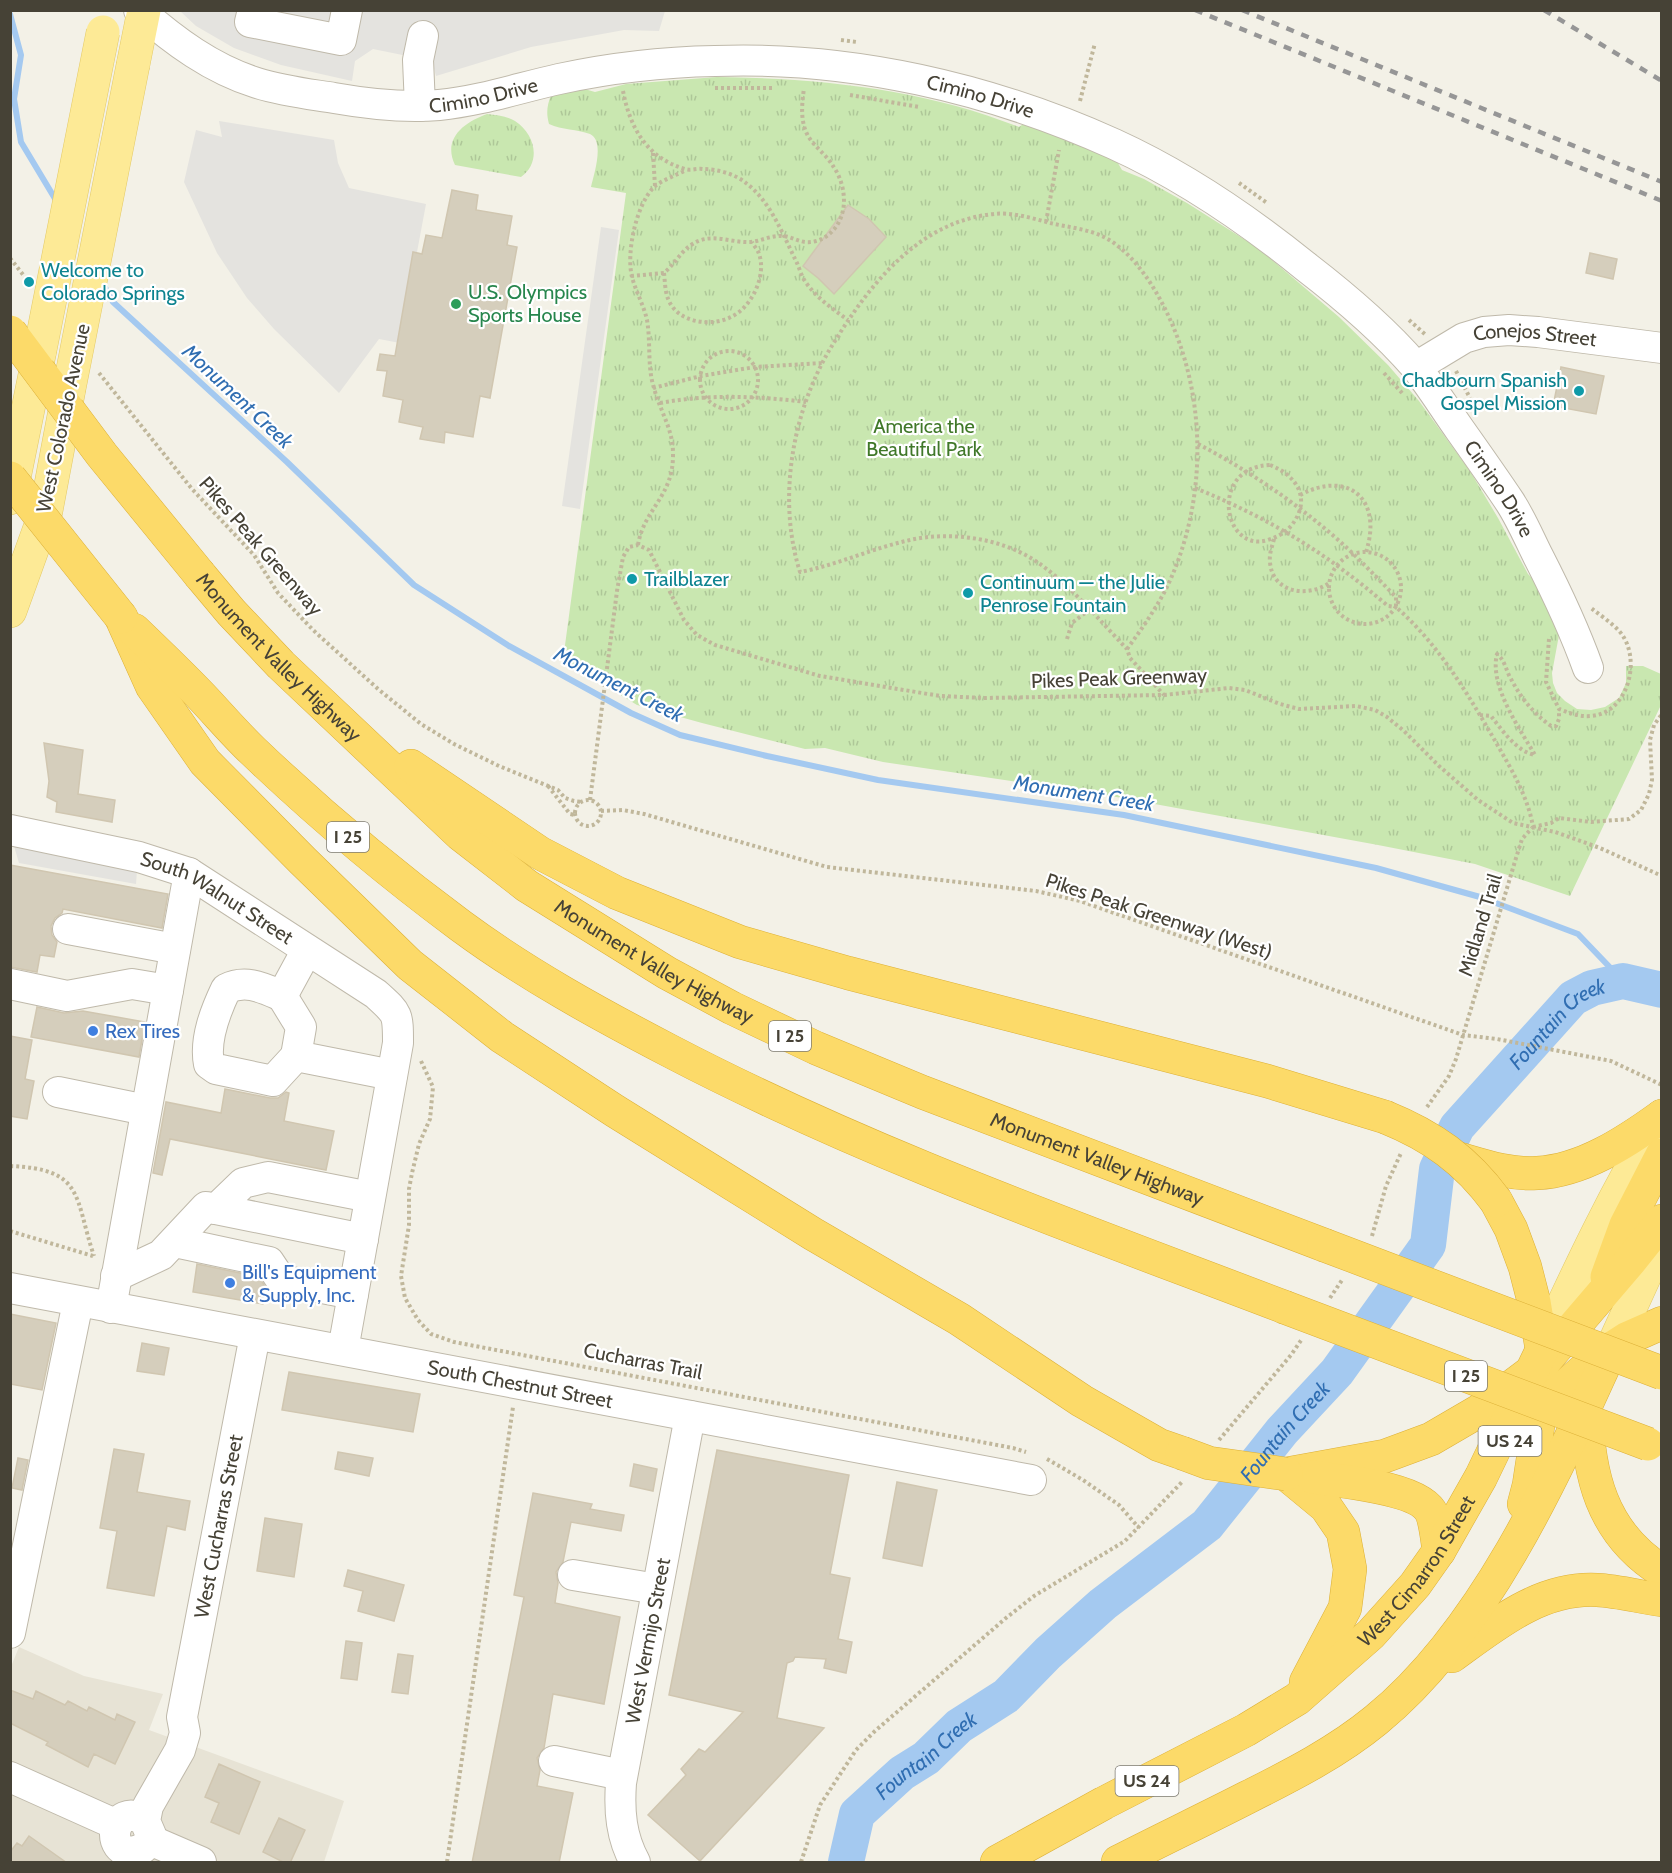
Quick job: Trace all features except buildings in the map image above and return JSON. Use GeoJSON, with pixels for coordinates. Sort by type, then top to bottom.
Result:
{"type":"FeatureCollection","features":[{"type":"Feature","properties":{"kind":"highway","name":"Monument Valley Highway"},"geometry":{"type":"LineString","coordinates":[[10,332],[102,455],[231,612],[325,708],[460,834],[527,886],[667,973],[732,1008],[816,1048],[922,1092],[1662,1373]]}},
{"type":"Feature","properties":{"kind":"highway","name":"I 25"},"geometry":{"type":"LineString","coordinates":[[10,478],[121,617],[186,679],[251,749],[357,846],[464,928],[607,1018],[780,1106],[901,1159],[1655,1447]]}},
{"type":"Feature","properties":{"kind":"highway"},"geometry":{"type":"LineString","coordinates":[[121,617],[152,686],[205,762],[410,965],[493,1030],[615,1111],[813,1234],[959,1319],[1082,1401],[1159,1445],[1209,1463],[1394,1490],[1416,1498],[1432,1512],[1439,1551]]}},
{"type":"Feature","properties":{"kind":"highway"},"geometry":{"type":"LineString","coordinates":[[325,708],[540,853],[617,893],[697,926],[740,942],[848,973],[1267,1081],[1385,1117],[1434,1141],[1460,1159],[1496,1201],[1511,1229],[1525,1267],[1534,1302],[1540,1361],[1541,1406],[1529,1485],[1507,1560]]}},
{"type":"Feature","properties":{"kind":"highway"},"geometry":{"type":"LineString","coordinates":[[1460,1159],[1515,1172],[1536,1173],[1576,1164],[1633,1137],[1662,1116]]}},
{"type":"Feature","properties":{"kind":"highway"},"geometry":{"type":"LineString","coordinates":[[1662,1155],[1626,1225],[1602,1295],[1590,1341],[1586,1405],[1587,1438],[1593,1475],[1605,1511],[1622,1536],[1647,1562],[1662,1571]]}},
{"type":"Feature","properties":{"kind":"highway"},"geometry":{"type":"LineString","coordinates":[[1312,1478],[1385,1456],[1431,1439],[1479,1411],[1540,1361],[1602,1295],[1662,1221]]}},
{"type":"Feature","properties":{"kind":"highway","name":"US 24"},"geometry":{"type":"LineString","coordinates":[[1481,1478],[1518,1430],[1541,1406],[1612,1348],[1662,1323]]}},
{"type":"Feature","properties":{"kind":"highway"},"geometry":{"type":"LineString","coordinates":[[1118,1863],[1284,1779],[1330,1753],[1376,1720],[1416,1682],[1453,1640],[1507,1560],[1586,1405],[1612,1348]]}},
{"type":"Feature","properties":{"kind":"highway","name":"West Cimarron Street"},"geometry":{"type":"LineString","coordinates":[[997,1863],[1104,1803],[1246,1730],[1297,1699],[1371,1634],[1415,1585],[1439,1551],[1481,1478],[1540,1361]]}},
{"type":"Feature","properties":{"kind":"highway"},"geometry":{"type":"LineString","coordinates":[[1297,1699],[1345,1608],[1350,1569],[1343,1532],[1326,1507],[1312,1478]]}},
{"type":"Feature","properties":{"kind":"highway"},"geometry":{"type":"LineString","coordinates":[[1416,1682],[1511,1615],[1543,1599],[1568,1592],[1597,1590],[1662,1600]]}},
{"type":"Feature","properties":{"kind":"main road","name":"West Colorado Avenue"},"geometry":{"type":"LineString","coordinates":[[10,498],[107,10]]}},
{"type":"Feature","properties":{"kind":"main road","name":"West Colorado Avenue"},"geometry":{"type":"LineString","coordinates":[[10,611],[46,512],[142,12]]}},
{"type":"Feature","properties":{"kind":"main road","name":"West Cimarron Street"},"geometry":{"type":"LineString","coordinates":[[1540,1361],[1592,1242],[1619,1189],[1662,1116]]}},
{"type":"Feature","properties":{"kind":"main road"},"geometry":{"type":"LineString","coordinates":[[1612,1348],[1662,1238]]}},
{"type":"Feature","properties":{"kind":"street"},"geometry":{"type":"LineString","coordinates":[[252,10],[250,22],[341,40],[347,10]]}},
{"type":"Feature","properties":{"kind":"street","name":"Cimino Drive"},"geometry":{"type":"LineString","coordinates":[[142,12],[169,35],[208,62],[236,75],[279,89],[348,100],[420,106],[442,105],[619,68],[711,61],[808,62],[863,69],[927,82],[1030,112],[1113,143],[1231,211],[1330,285],[1371,322],[1428,359],[1513,506],[1572,623],[1588,668]]}},
{"type":"Feature","properties":{"kind":"street"},"geometry":{"type":"LineString","coordinates":[[420,106],[418,60],[423,36]]}},
{"type":"Feature","properties":{"kind":"street","name":"Conejos Street"},"geometry":{"type":"LineString","coordinates":[[1428,359],[1464,338],[1485,332],[1509,330],[1662,348]]}},
{"type":"Feature","properties":{"kind":"street","name":"South Walnut Street"},"geometry":{"type":"LineString","coordinates":[[10,830],[139,857],[189,873],[376,994],[390,1007],[398,1030]]}},
{"type":"Feature","properties":{"kind":"street"},"geometry":{"type":"LineString","coordinates":[[111,1308],[189,873]]}},
{"type":"Feature","properties":{"kind":"street"},"geometry":{"type":"LineString","coordinates":[[68,929],[175,949]]}},
{"type":"Feature","properties":{"kind":"street"},"geometry":{"type":"LineString","coordinates":[[282,996],[307,950]]}},
{"type":"Feature","properties":{"kind":"street"},"geometry":{"type":"LineString","coordinates":[[236,983],[255,985],[282,996],[301,1027],[296,1056],[273,1081],[216,1069],[209,1064],[207,1055],[210,1038],[218,1006],[226,988],[236,983]]}},
{"type":"Feature","properties":{"kind":"street"},"geometry":{"type":"LineString","coordinates":[[10,984],[67,996],[132,984],[168,990]]}},
{"type":"Feature","properties":{"kind":"street"},"geometry":{"type":"LineString","coordinates":[[343,1350],[398,1030]]}},
{"type":"Feature","properties":{"kind":"street"},"geometry":{"type":"LineString","coordinates":[[296,1056],[392,1075]]}},
{"type":"Feature","properties":{"kind":"street"},"geometry":{"type":"LineString","coordinates":[[58,1092],[146,1110]]}},
{"type":"Feature","properties":{"kind":"street"},"geometry":{"type":"LineString","coordinates":[[216,1209],[243,1183],[268,1177],[370,1197]]}},
{"type":"Feature","properties":{"kind":"street"},"geometry":{"type":"LineString","coordinates":[[116,1276],[161,1255],[206,1207],[363,1239]]}},
{"type":"Feature","properties":{"kind":"street"},"geometry":{"type":"LineString","coordinates":[[175,1242],[269,1262],[281,1280],[353,1294]]}},
{"type":"Feature","properties":{"kind":"street","name":"South Chestnut Street"},"geometry":{"type":"LineString","coordinates":[[10,1288],[690,1416],[1036,1464]]}},
{"type":"Feature","properties":{"kind":"street"},"geometry":{"type":"LineString","coordinates":[[10,1633],[78,1302]]}},
{"type":"Feature","properties":{"kind":"street","name":"West Cucharras Street"},"geometry":{"type":"LineString","coordinates":[[131,1836],[180,1750],[185,1733],[182,1717],[255,1335]]}},
{"type":"Feature","properties":{"kind":"street","name":"West Vermijo Street"},"geometry":{"type":"LineString","coordinates":[[635,1863],[626,1841],[619,1809],[622,1775],[690,1416]]}},
{"type":"Feature","properties":{"kind":"street"},"geometry":{"type":"LineString","coordinates":[[573,1575],[657,1589]]}},
{"type":"Feature","properties":{"kind":"street"},"geometry":{"type":"LineString","coordinates":[[554,1761],[622,1775]]}},
{"type":"Feature","properties":{"kind":"street"},"geometry":{"type":"LineString","coordinates":[[10,1777],[131,1836],[201,1863]]}},
{"type":"Feature","properties":{"kind":"path"},"geometry":{"type":"LineString","coordinates":[[839,40],[861,43]]}},
{"type":"Feature","properties":{"kind":"path"},"geometry":{"type":"LineString","coordinates":[[1080,101],[1095,43]]}},
{"type":"Feature","properties":{"kind":"path"},"geometry":{"type":"LineString","coordinates":[[622,88],[628,115],[652,153],[686,170],[715,170],[743,180],[759,194],[771,211],[805,282],[822,301],[848,320]]}},
{"type":"Feature","properties":{"kind":"path"},"geometry":{"type":"LineString","coordinates":[[713,88],[783,88]]}},
{"type":"Feature","properties":{"kind":"path"},"geometry":{"type":"LineString","coordinates":[[793,88],[814,90]]}},
{"type":"Feature","properties":{"kind":"path"},"geometry":{"type":"LineString","coordinates":[[631,276],[664,273],[679,258],[684,248],[703,239],[720,238],[734,242],[752,242],[782,236],[805,242],[816,241],[828,236],[842,216],[844,202],[842,185],[834,166],[807,135],[801,108],[804,88]]}},
{"type":"Feature","properties":{"kind":"path"},"geometry":{"type":"LineString","coordinates":[[623,95],[634,93]]}},
{"type":"Feature","properties":{"kind":"path"},"geometry":{"type":"LineString","coordinates":[[846,95],[926,109]]}},
{"type":"Feature","properties":{"kind":"path"},"geometry":{"type":"LineString","coordinates":[[1073,98],[1088,104]]}},
{"type":"Feature","properties":{"kind":"path"},"geometry":{"type":"LineString","coordinates":[[1051,146],[1069,154]]}},
{"type":"Feature","properties":{"kind":"path"},"geometry":{"type":"LineString","coordinates":[[1046,222],[1059,150]]}},
{"type":"Feature","properties":{"kind":"path"},"geometry":{"type":"LineString","coordinates":[[590,800],[623,557],[629,547],[638,545],[643,526],[663,496],[673,465],[672,434],[653,388],[647,319],[631,276],[632,238],[638,217],[655,186],[652,153]]}},
{"type":"Feature","properties":{"kind":"path"},"geometry":{"type":"LineString","coordinates":[[655,186],[686,170]]}},
{"type":"Feature","properties":{"kind":"path"},"geometry":{"type":"LineString","coordinates":[[1229,178],[1249,189],[1275,209]]}},
{"type":"Feature","properties":{"kind":"path"},"geometry":{"type":"LineString","coordinates":[[1127,649],[1149,619],[1166,588],[1179,556],[1195,488],[1198,444],[1195,405],[1181,344],[1159,296],[1125,253],[1104,237],[1011,214],[995,214],[952,225],[903,255],[871,288],[822,363],[806,402],[795,444],[790,479],[794,553],[800,572],[914,539],[939,536],[974,538],[1004,546],[1032,559],[1054,575],[1127,649],[1130,658],[1164,695]]}},
{"type":"Feature","properties":{"kind":"path"},"geometry":{"type":"LineString","coordinates":[[664,273],[669,301],[676,310],[687,318],[700,322],[723,320],[740,311],[755,293],[761,268],[759,254],[752,242]]}},
{"type":"Feature","properties":{"kind":"path"},"geometry":{"type":"LineString","coordinates":[[10,258],[32,286]]}},
{"type":"Feature","properties":{"kind":"path"},"geometry":{"type":"LineString","coordinates":[[1406,318],[1421,330],[1428,359],[1458,374],[1473,403]]}},
{"type":"Feature","properties":{"kind":"path"},"geometry":{"type":"LineString","coordinates":[[722,351],[744,356],[755,367],[758,377],[753,396],[739,408],[731,410],[713,405],[706,397],[701,376],[704,365],[711,356],[722,351]]}},
{"type":"Feature","properties":{"kind":"path"},"geometry":{"type":"LineString","coordinates":[[653,388],[701,376],[755,367],[822,363]]}},
{"type":"Feature","properties":{"kind":"path"},"geometry":{"type":"LineString","coordinates":[[1379,367],[1404,396]]}},
{"type":"Feature","properties":{"kind":"path","name":"Pikes Peak Greenway"},"geometry":{"type":"LineString","coordinates":[[96,369],[192,489],[254,555],[278,593],[313,630],[378,689],[421,724],[472,753],[548,785],[558,790],[566,798],[582,802]]}},
{"type":"Feature","properties":{"kind":"path"},"geometry":{"type":"LineString","coordinates":[[660,403],[706,397],[753,396],[806,402]]}},
{"type":"Feature","properties":{"kind":"path"},"geometry":{"type":"LineString","coordinates":[[1198,444],[1246,471],[1300,509],[1353,554],[1396,597],[1396,607]]}},
{"type":"Feature","properties":{"kind":"path"},"geometry":{"type":"LineString","coordinates":[[1270,465],[1283,470],[1292,478],[1300,495],[1300,509],[1297,517],[1286,531],[1275,538],[1254,542],[1242,537],[1234,525],[1229,492],[1233,484],[1246,471],[1258,466],[1270,465]]}},
{"type":"Feature","properties":{"kind":"path"},"geometry":{"type":"LineString","coordinates":[[1300,495],[1321,486],[1332,485],[1345,487],[1358,495],[1367,504],[1371,519],[1371,532],[1366,552]]}},
{"type":"Feature","properties":{"kind":"path"},"geometry":{"type":"LineString","coordinates":[[1195,488],[1229,502],[1286,531],[1337,564],[1388,606],[1396,607],[1418,626],[1437,650],[1480,715],[1512,771],[1533,827],[1551,823],[1559,818],[1592,822],[1629,819],[1641,810],[1649,794],[1652,780],[1650,740],[1653,724],[1662,714]]}},
{"type":"Feature","properties":{"kind":"path"},"geometry":{"type":"LineString","coordinates":[[1275,538],[1270,552],[1270,562],[1276,580],[1294,591],[1306,593],[1316,591],[1329,583]]}},
{"type":"Feature","properties":{"kind":"path","name":"Pikes Peak Greenway"},"geometry":{"type":"LineString","coordinates":[[638,545],[649,550],[684,620],[697,635],[715,645],[820,676],[940,696],[986,698],[1164,695],[1229,688],[1245,690],[1299,709],[1356,706],[1375,710],[1404,731],[1478,800],[1513,823],[1554,832],[1600,848],[1662,876]]}},
{"type":"Feature","properties":{"kind":"path"},"geometry":{"type":"LineString","coordinates":[[1366,552],[1381,555],[1391,562],[1401,582],[1401,595],[1396,607],[1386,617],[1376,622],[1366,624],[1347,619],[1332,604],[1329,583],[1337,564],[1353,554],[1366,552]]}},
{"type":"Feature","properties":{"kind":"path"},"geometry":{"type":"LineString","coordinates":[[1559,709],[1576,716],[1593,717],[1607,710],[1619,700],[1628,685],[1631,670],[1630,653],[1620,632],[1590,607]]}},
{"type":"Feature","properties":{"kind":"path"},"geometry":{"type":"LineString","coordinates":[[1067,639],[1072,623],[1089,610]]}},
{"type":"Feature","properties":{"kind":"path"},"geometry":{"type":"LineString","coordinates":[[1480,715],[1491,716],[1516,744],[1535,755],[1520,732],[1501,690],[1496,659],[1497,654],[1501,657],[1509,677],[1535,714],[1551,726],[1556,726],[1559,709],[1546,682],[1549,634]]}},
{"type":"Feature","properties":{"kind":"path","name":"Pikes Peak Greenway"},"geometry":{"type":"LineString","coordinates":[[548,785],[570,814],[575,816]]}},
{"type":"Feature","properties":{"kind":"path"},"geometry":{"type":"LineString","coordinates":[[590,800],[597,804],[601,811],[598,822],[590,826],[580,824],[575,816],[577,806],[590,800]]}},
{"type":"Feature","properties":{"kind":"path","name":"Pikes Peak Greenway (West)"},"geometry":{"type":"LineString","coordinates":[[601,811],[623,810],[644,814],[827,867],[1036,891],[1080,901],[1463,1035],[1497,1039],[1611,1061],[1662,1085]]}},
{"type":"Feature","properties":{"kind":"path","name":"Midland Trail"},"geometry":{"type":"LineString","coordinates":[[1463,1035],[1522,839],[1533,827]]}},
{"type":"Feature","properties":{"kind":"path","name":"Cucharras Trail"},"geometry":{"type":"LineString","coordinates":[[398,1030],[420,1058],[433,1087],[430,1119],[415,1157],[409,1189],[409,1225],[401,1276],[405,1298],[418,1320],[431,1334],[454,1342],[1013,1448],[1036,1464],[1083,1480],[1119,1505],[1139,1528]]}},
{"type":"Feature","properties":{"kind":"path"},"geometry":{"type":"LineString","coordinates":[[10,1166],[54,1172],[69,1183],[80,1206],[94,1256],[10,1231]]}},
{"type":"Feature","properties":{"kind":"path"},"geometry":{"type":"LineString","coordinates":[[447,1863],[514,1403]]}},
{"type":"Feature","properties":{"kind":"shaded area"},"geometry":{"type":"Polygon","coordinates":[[[180,11],[665,11],[659,31],[624,30],[531,47],[436,76],[432,61],[373,49],[355,61],[352,81],[281,65],[234,48],[196,26],[180,11]]]}},
{"type":"Feature","properties":{"kind":"shaded area"},"geometry":{"type":"Polygon","coordinates":[[[219,121],[334,140],[338,163],[349,188],[426,204],[400,343],[379,339],[339,393],[274,329],[247,298],[217,253],[184,182],[196,130],[222,137],[219,121]]]}},
{"type":"Feature","properties":{"kind":"shaded area"},"geometry":{"type":"Polygon","coordinates":[[[601,227],[619,230],[580,509],[562,506],[601,227]]]}},
{"type":"Feature","properties":{"kind":"shaded area"},"geometry":{"type":"Polygon","coordinates":[[[14,846],[137,870],[136,884],[19,863],[14,846]]]}},
{"type":"Feature","properties":{"kind":"shaded area"},"geometry":{"type":"Polygon","coordinates":[[[19,1647],[84,1676],[163,1694],[149,1730],[344,1801],[324,1862],[11,1862],[10,1669],[19,1647]]]}},
{"type":"Feature","properties":{"kind":"green space","name":"America the Beautiful Park"},"geometry":{"type":"Polygon","coordinates":[[[717,77],[794,80],[871,88],[946,103],[1019,127],[1029,120],[1112,153],[1122,170],[1144,179],[1187,203],[1258,248],[1339,317],[1388,365],[1419,401],[1470,471],[1528,574],[1538,584],[1559,635],[1552,673],[1557,693],[1577,709],[1591,710],[1605,707],[1619,698],[1626,683],[1626,666],[1643,666],[1661,674],[1661,705],[1570,896],[1475,864],[1378,845],[1100,794],[883,762],[825,748],[805,749],[637,705],[563,660],[626,193],[591,187],[596,166],[597,143],[590,134],[585,132],[549,124],[547,113],[551,95],[574,86],[595,92],[626,84],[717,77]]]}},
{"type":"Feature","properties":{"kind":"green space"},"geometry":{"type":"Polygon","coordinates":[[[487,114],[512,119],[522,127],[531,140],[534,156],[532,164],[521,177],[455,165],[451,147],[458,132],[487,114]]]}},
{"type":"Feature","properties":{"kind":"waterway","name":"Monument Creek"},"geometry":{"type":"LineString","coordinates":[[10,14],[21,55],[14,99],[21,142],[57,202]]}},
{"type":"Feature","properties":{"kind":"waterway","name":"Monument Creek"},"geometry":{"type":"LineString","coordinates":[[103,284],[113,302],[287,462],[414,585],[509,646],[631,713],[680,735],[878,780],[1124,815],[1376,868],[1480,897],[1578,934],[1623,981]]}},
{"type":"Feature","properties":{"kind":"waterway","name":"Fountain Creek"},"geometry":{"type":"LineString","coordinates":[[846,1862],[857,1814],[902,1773],[926,1758],[959,1726],[1006,1696],[1048,1653],[1103,1604],[1207,1525],[1282,1431],[1337,1372],[1428,1245],[1437,1169],[1457,1127],[1573,998],[1592,988],[1623,981],[1662,990]]}},
{"type":"Feature","properties":{"kind":"railway"},"geometry":{"type":"LineString","coordinates":[[1195,10],[1662,201]]}},
{"type":"Feature","properties":{"kind":"railway"},"geometry":{"type":"LineString","coordinates":[[1242,10],[1662,182]]}},
{"type":"Feature","properties":{"kind":"railway"},"geometry":{"type":"LineString","coordinates":[[1544,10],[1662,81]]}},
{"type":"Feature","properties":{"kind":"place","name":"Welcome to Colorado Springs"},"geometry":{"type":"Point","coordinates":[29,282]}},
{"type":"Feature","properties":{"kind":"place","name":"U.S. Olympics Sports House"},"geometry":{"type":"Point","coordinates":[456,304]}},
{"type":"Feature","properties":{"kind":"place","name":"Chadbourn Spanish Gospel Mission"},"geometry":{"type":"Point","coordinates":[1579,391]}},
{"type":"Feature","properties":{"kind":"place","name":"Trailblazer"},"geometry":{"type":"Point","coordinates":[632,579]}},
{"type":"Feature","properties":{"kind":"place","name":"Continuum — the Julie Penrose Fountain"},"geometry":{"type":"Point","coordinates":[968,593]}},
{"type":"Feature","properties":{"kind":"place","name":"Rex Tires"},"geometry":{"type":"Point","coordinates":[93,1031]}},
{"type":"Feature","properties":{"kind":"place","name":"Bill's Equipment & Supply, Inc."},"geometry":{"type":"Point","coordinates":[230,1283]}}]}
